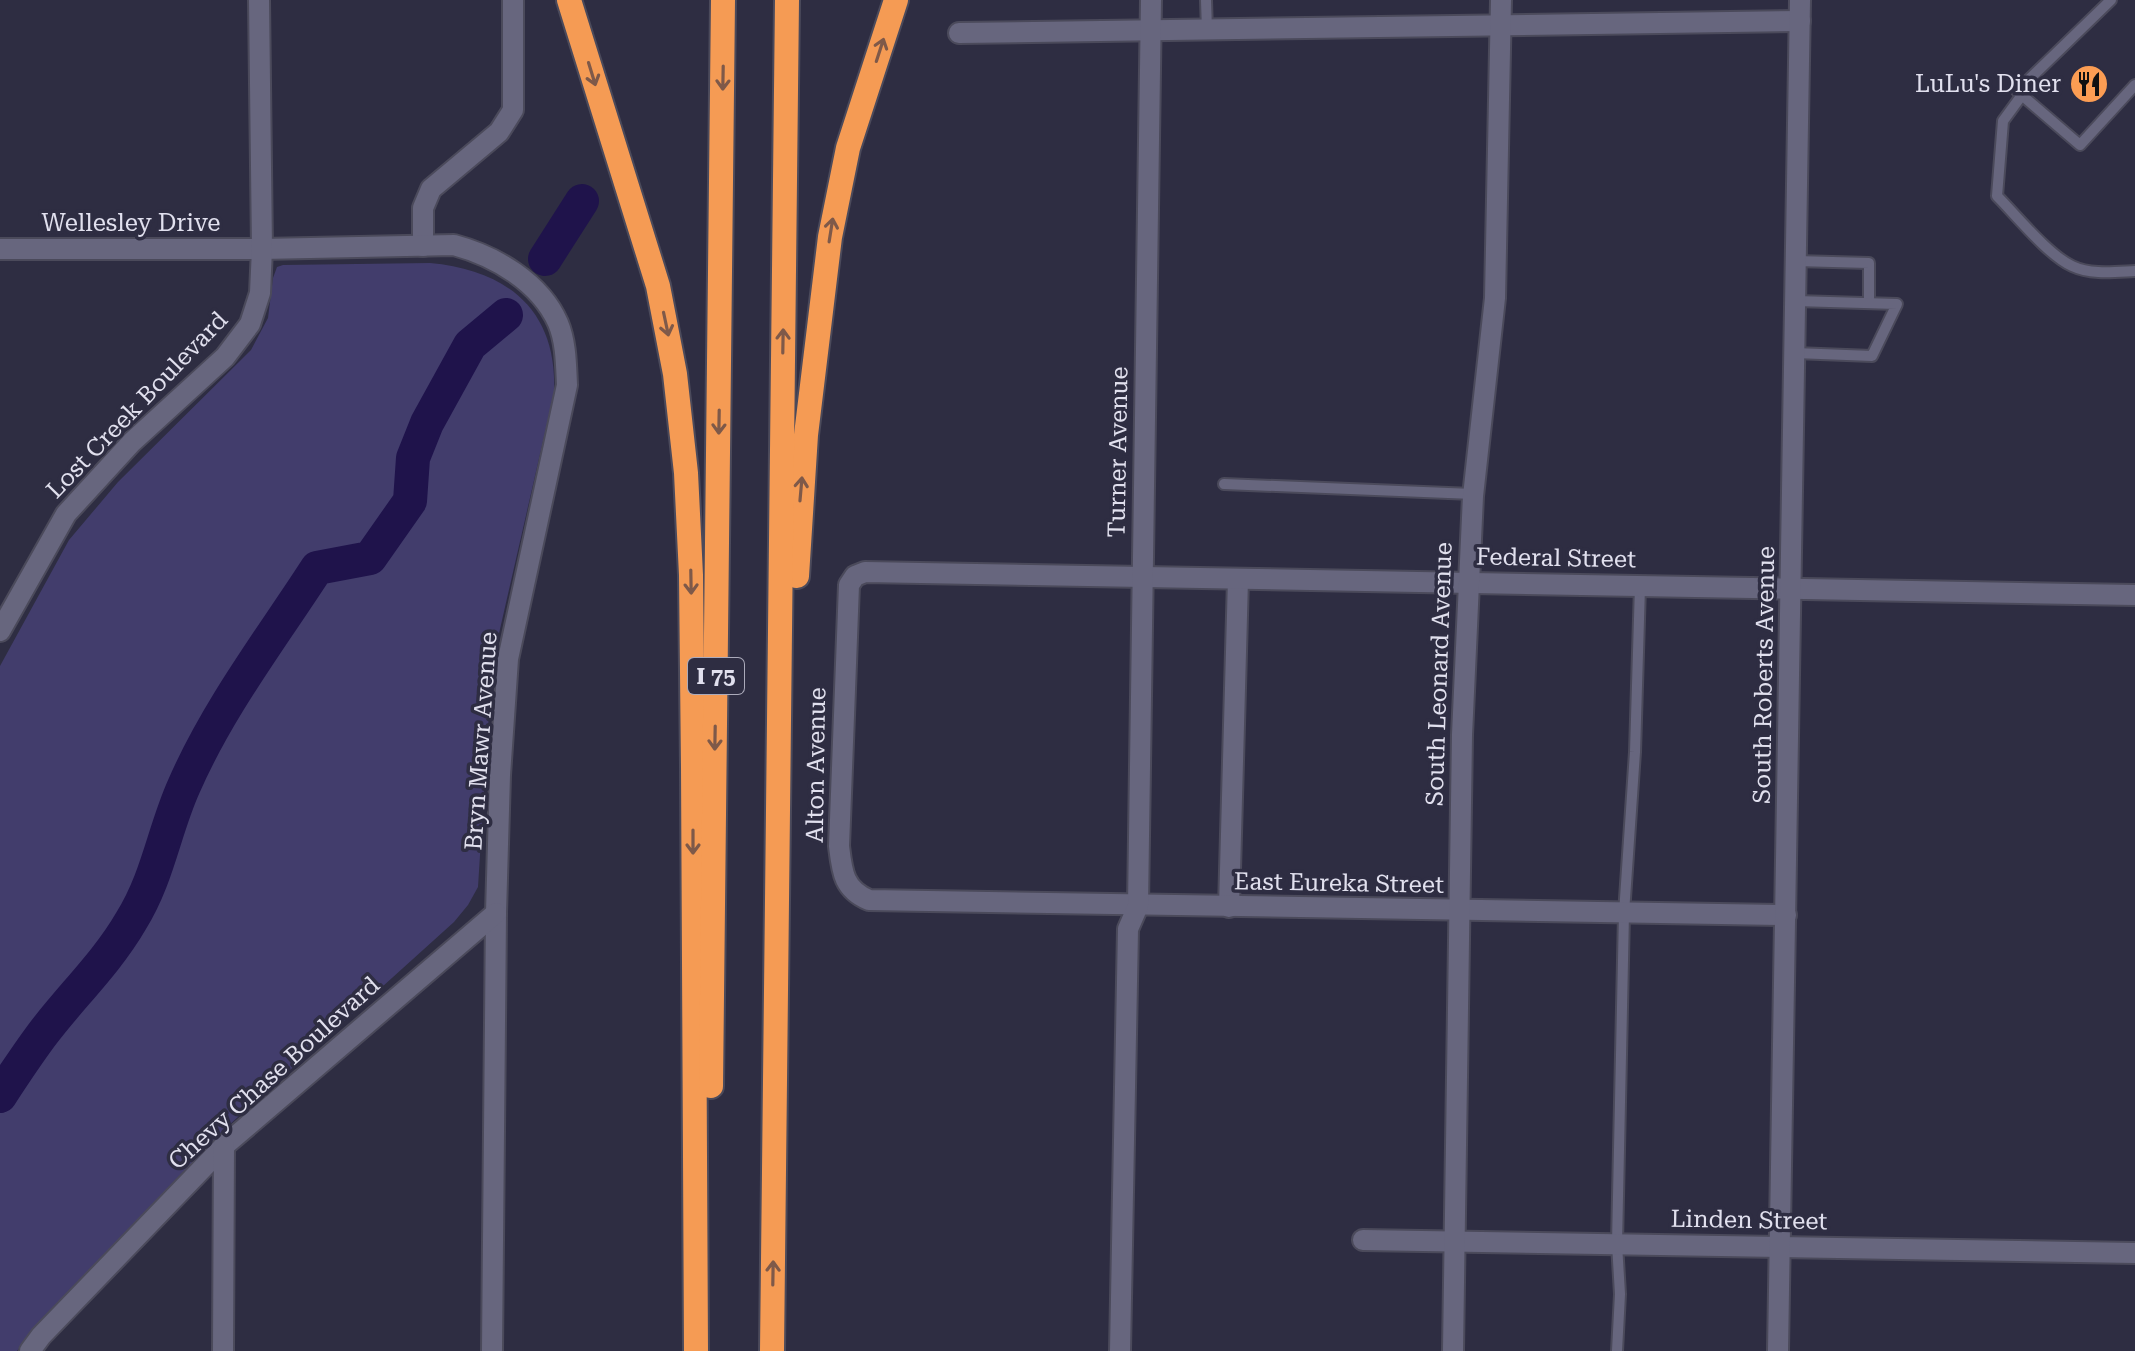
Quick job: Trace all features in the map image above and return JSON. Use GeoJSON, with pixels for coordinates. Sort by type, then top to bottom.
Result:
{"type":"FeatureCollection","features":[{"type":"Feature","properties":{"kind":"highway"},"geometry":{"type":"LineString","coordinates":[[569,0],[658,286],[675,374],[686,473],[692,708],[696,1351]]}},
{"type":"Feature","properties":{"kind":"highway","name":"I 75"},"geometry":{"type":"LineString","coordinates":[[708,1351],[723,0]]}},
{"type":"Feature","properties":{"kind":"highway","name":"I 75"},"geometry":{"type":"LineString","coordinates":[[772,1351],[787,0]]}},
{"type":"Feature","properties":{"kind":"highway"},"geometry":{"type":"LineString","coordinates":[[776,1012],[783,1002],[792,923],[797,551],[817,335],[830,237],[848,148],[896,0]]}},
{"type":"Feature","properties":{"kind":"street","name":"Lost Creek Boulevard"},"geometry":{"type":"LineString","coordinates":[[0,631],[66,514],[132,442],[225,357],[250,324],[260,293],[262,249],[259,0]]}},
{"type":"Feature","properties":{"kind":"street"},"geometry":{"type":"LineString","coordinates":[[423,246],[423,208],[431,189],[499,132],[513,110],[513,0]]}},
{"type":"Feature","properties":{"kind":"street","name":"Turner Avenue"},"geometry":{"type":"LineString","coordinates":[[1120,1351],[1128,929],[1138,906],[1151,0]]}},
{"type":"Feature","properties":{"kind":"street","name":"South Leonard Avenue"},"geometry":{"type":"LineString","coordinates":[[1453,1351],[1462,735],[1473,494],[1495,298],[1501,0]]}},
{"type":"Feature","properties":{"kind":"street","name":"South Roberts Avenue"},"geometry":{"type":"LineString","coordinates":[[1778,1351],[1800,0]]}},
{"type":"Feature","properties":{"kind":"street"},"geometry":{"type":"LineString","coordinates":[[959,33],[1800,21]]}},
{"type":"Feature","properties":{"kind":"street","name":"Bryn Mawr Avenue"},"geometry":{"type":"LineString","coordinates":[[262,249],[454,245],[482,253],[512,271],[539,295],[558,322],[566,353],[567,385],[563,408],[508,659],[500,775],[496,913],[492,1351]]}},
{"type":"Feature","properties":{"kind":"street","name":"Wellesley Drive"},"geometry":{"type":"LineString","coordinates":[[0,249],[262,249]]}},
{"type":"Feature","properties":{"kind":"street","name":"Federal Street"},"geometry":{"type":"LineString","coordinates":[[847,596],[855,576],[865,572],[2135,595]]}},
{"type":"Feature","properties":{"kind":"street"},"geometry":{"type":"LineString","coordinates":[[1229,907],[1238,579]]}},
{"type":"Feature","properties":{"kind":"street","name":"Alton Avenue"},"geometry":{"type":"LineString","coordinates":[[847,596],[839,846],[841,868],[848,887],[858,895],[869,900],[892,902]]}},
{"type":"Feature","properties":{"kind":"street","name":"East Eureka Street"},"geometry":{"type":"LineString","coordinates":[[892,902],[1786,915]]}},
{"type":"Feature","properties":{"kind":"street","name":"Chevy Chase Boulevard"},"geometry":{"type":"LineString","coordinates":[[30,1351],[224,1146],[496,913]]}},
{"type":"Feature","properties":{"kind":"street"},"geometry":{"type":"LineString","coordinates":[[223,1351],[224,1146]]}},
{"type":"Feature","properties":{"kind":"street","name":"Linden Street"},"geometry":{"type":"LineString","coordinates":[[1363,1240],[2135,1253]]}},
{"type":"Feature","properties":{"kind":"lane"},"geometry":{"type":"LineString","coordinates":[[1206,0],[1207,30]]}},
{"type":"Feature","properties":{"kind":"lane"},"geometry":{"type":"LineString","coordinates":[[2111,0],[2017,91],[2080,145],[2135,85]]}},
{"type":"Feature","properties":{"kind":"lane"},"geometry":{"type":"LineString","coordinates":[[2022,95],[2003,121],[1997,196],[2061,259],[2074,267],[2102,273],[2135,269]]}},
{"type":"Feature","properties":{"kind":"lane"},"geometry":{"type":"LineString","coordinates":[[1796,261],[1869,263],[1869,303]]}},
{"type":"Feature","properties":{"kind":"lane"},"geometry":{"type":"LineString","coordinates":[[1795,353],[1872,356],[1897,304],[1796,301]]}},
{"type":"Feature","properties":{"kind":"lane"},"geometry":{"type":"LineString","coordinates":[[1224,484],[1473,494]]}},
{"type":"Feature","properties":{"kind":"lane"},"geometry":{"type":"LineString","coordinates":[[1617,1351],[1624,913],[1635,752],[1640,586]]}},
{"type":"Feature","properties":{"kind":"shaded area"},"geometry":{"type":"Polygon","coordinates":[[[430,263],[483,275],[523,300],[537,318],[547,339],[553,364],[554,393],[492,664],[478,887],[454,922],[218,1135],[17,1351],[0,1351],[0,666],[69,540],[118,482],[251,350],[268,318],[277,267],[430,263]]]}},
{"type":"Feature","properties":{"kind":"waterway"},"geometry":{"type":"LineString","coordinates":[[545,259],[582,201]]}},
{"type":"Feature","properties":{"kind":"waterway"},"geometry":{"type":"LineString","coordinates":[[0,1096],[41,1036],[110,952],[131,921],[148,888],[184,786],[246,674],[317,568],[370,558],[410,501],[413,458],[427,423],[470,345],[506,315]]}},
{"type":"Feature","properties":{"kind":"place","name":"LuLu's Diner"},"geometry":{"type":"Point","coordinates":[2089,84]}}]}
